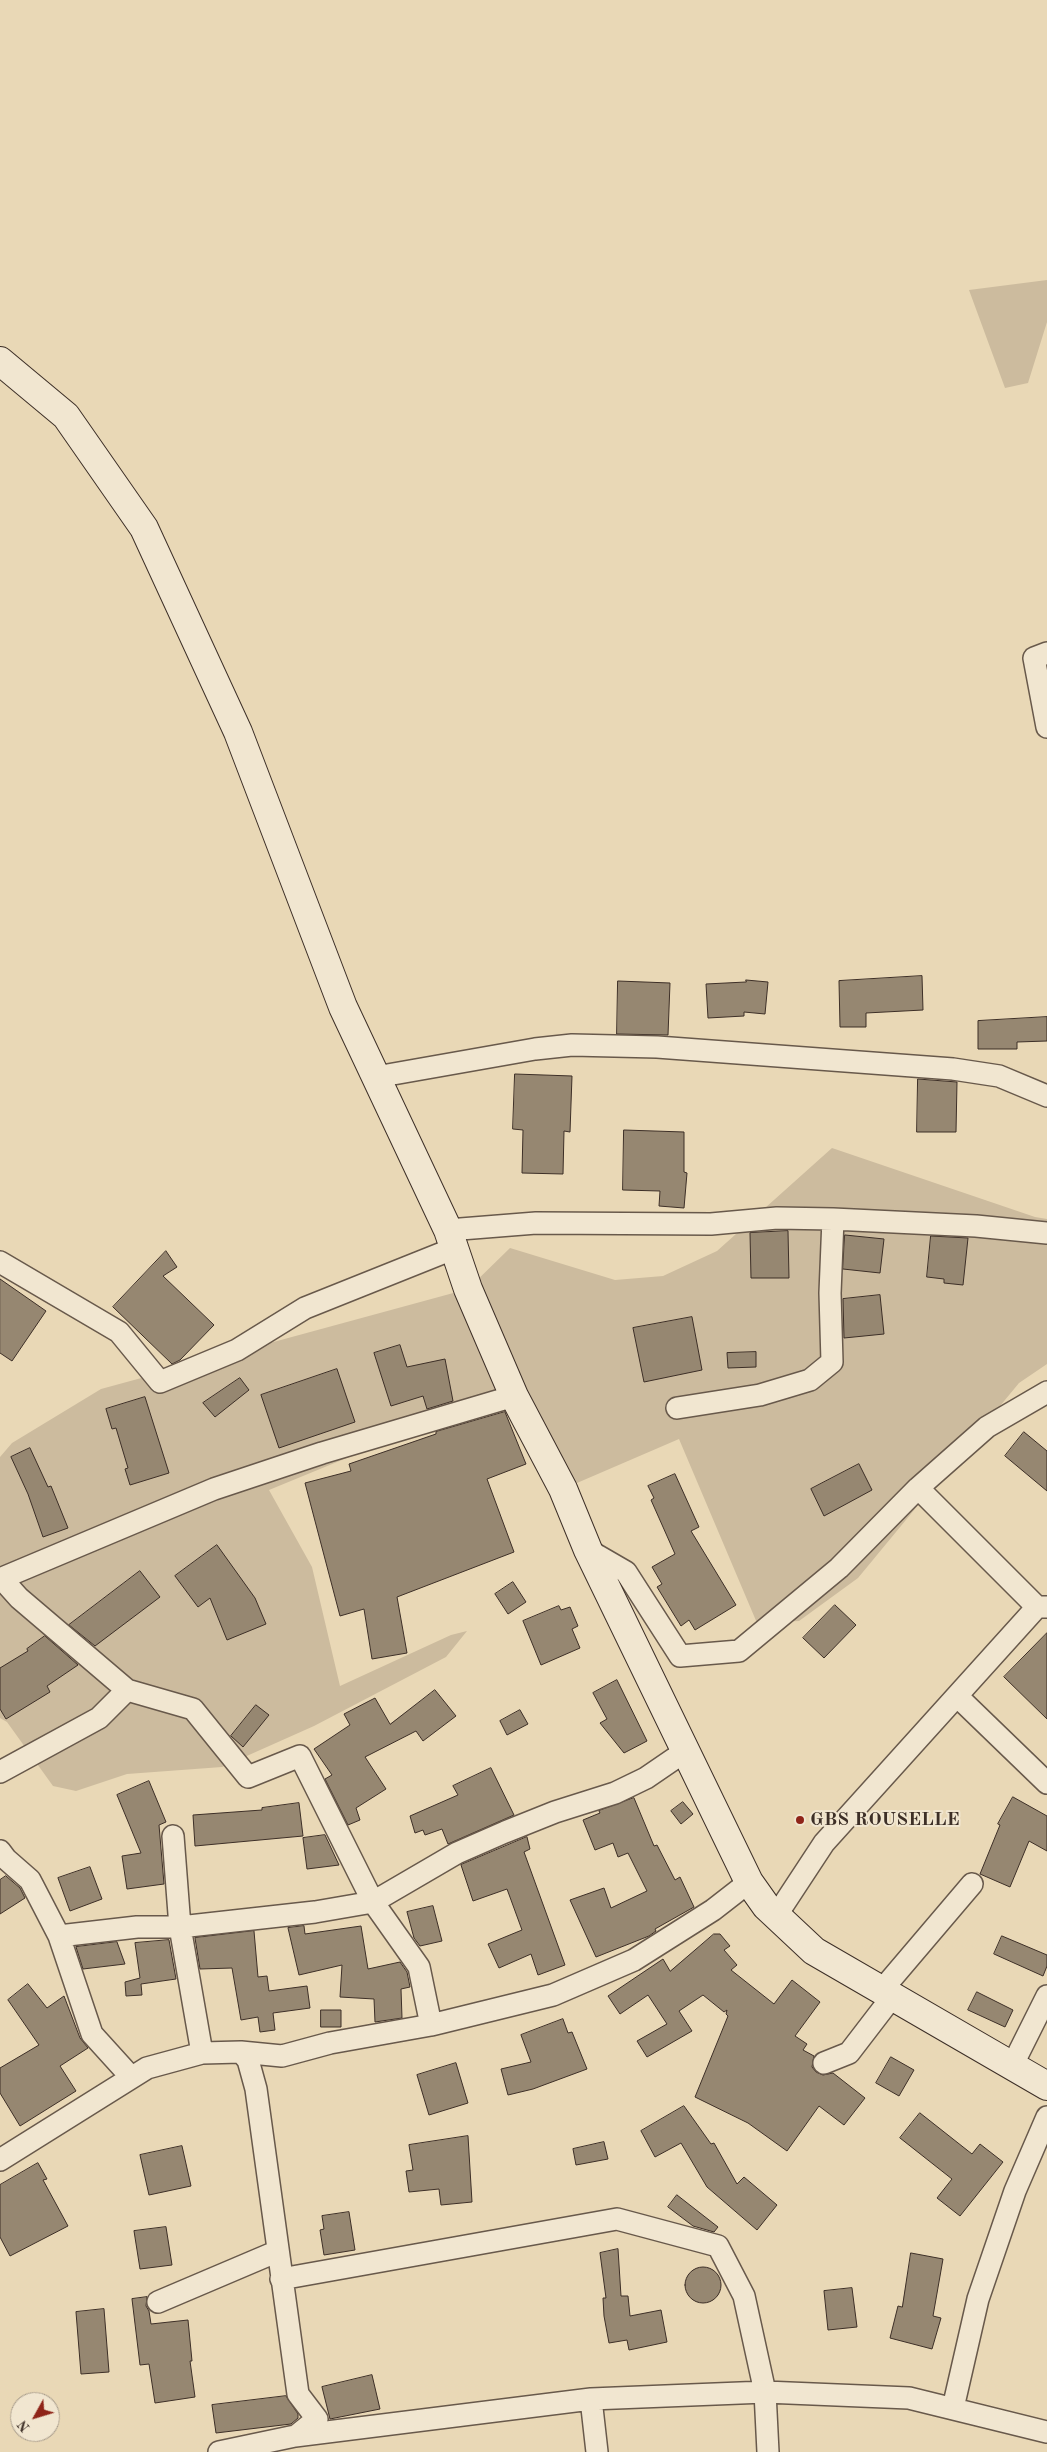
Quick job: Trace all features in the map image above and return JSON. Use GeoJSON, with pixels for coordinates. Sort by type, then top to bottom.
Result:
{"type":"FeatureCollection","features":[{"type":"Feature","properties":{"kind":"street"},"geometry":{"type":"LineString","coordinates":[[0,361],[66,416],[144,528],[238,732],[343,1007],[451,1239],[468,1289],[514,1396],[563,1489],[588,1550],[631,1634],[684,1752],[749,1882],[766,1906],[814,1951],[1047,2086]]}},
{"type":"Feature","properties":{"kind":"street"},"geometry":{"type":"LineString","coordinates":[[1047,653],[1034,658],[1047,727]]}},
{"type":"Feature","properties":{"kind":"street"},"geometry":{"type":"LineString","coordinates":[[376,1077],[535,1049],[572,1046],[657,1047],[953,1069],[999,1076],[1047,1096]]}},
{"type":"Feature","properties":{"kind":"street"},"geometry":{"type":"LineString","coordinates":[[0,1262],[118,1332],[160,1382],[237,1350],[306,1308],[451,1239],[536,1223],[711,1224],[777,1218],[833,1219],[976,1226],[1047,1233]]}},
{"type":"Feature","properties":{"kind":"street"},"geometry":{"type":"LineString","coordinates":[[677,1408],[760,1395],[810,1380],[832,1362],[830,1293],[833,1219]]}},
{"type":"Feature","properties":{"kind":"street"},"geometry":{"type":"LineString","coordinates":[[588,1550],[626,1572],[680,1656],[740,1651],[839,1568],[918,1488],[987,1427],[1047,1392]]}},
{"type":"Feature","properties":{"kind":"street"},"geometry":{"type":"LineString","coordinates":[[431,2025],[419,1967],[373,1902],[300,1756],[248,1777],[193,1709],[127,1690],[19,1598],[0,1578],[214,1489],[322,1453],[514,1396]]}},
{"type":"Feature","properties":{"kind":"street"},"geometry":{"type":"LineString","coordinates":[[776,1916],[824,1843],[1044,1606],[918,1488]]}},
{"type":"Feature","properties":{"kind":"street"},"geometry":{"type":"LineString","coordinates":[[0,1772],[99,1718],[127,1690]]}},
{"type":"Feature","properties":{"kind":"street"},"geometry":{"type":"LineString","coordinates":[[958,1697],[1047,1783]]}},
{"type":"Feature","properties":{"kind":"street"},"geometry":{"type":"LineString","coordinates":[[59,1936],[137,1927],[180,1927],[315,1912],[373,1902],[457,1853],[555,1812],[615,1793],[646,1778],[684,1752]]}},
{"type":"Feature","properties":{"kind":"street"},"geometry":{"type":"LineString","coordinates":[[173,1836],[180,1927],[202,2053]]}},
{"type":"Feature","properties":{"kind":"street"},"geometry":{"type":"LineString","coordinates":[[0,1853],[30,1880],[59,1936],[92,2034],[131,2077]]}},
{"type":"Feature","properties":{"kind":"street"},"geometry":{"type":"LineString","coordinates":[[0,2160],[146,2068],[202,2053],[241,2052],[282,2056],[330,2043],[431,2025],[554,1995],[634,1960],[713,1910],[749,1882]]}},
{"type":"Feature","properties":{"kind":"street"},"geometry":{"type":"LineString","coordinates":[[824,2063],[850,2053],[886,1994],[972,1884]]}},
{"type":"Feature","properties":{"kind":"street"},"geometry":{"type":"LineString","coordinates":[[1012,2066],[1047,1996]]}},
{"type":"Feature","properties":{"kind":"street"},"geometry":{"type":"LineString","coordinates":[[241,2052],[248,2060],[256,2089],[298,2394],[317,2419],[295,2436]]}},
{"type":"Feature","properties":{"kind":"street"},"geometry":{"type":"LineString","coordinates":[[256,2089],[282,2056]]}},
{"type":"Feature","properties":{"kind":"street"},"geometry":{"type":"LineString","coordinates":[[953,2408],[978,2299],[1015,2191],[1047,2117]]}},
{"type":"Feature","properties":{"kind":"street"},"geometry":{"type":"LineString","coordinates":[[282,2279],[617,2219],[718,2246],[744,2296],[765,2392],[768,2452]]}},
{"type":"Feature","properties":{"kind":"street"},"geometry":{"type":"LineString","coordinates":[[158,2302],[278,2251]]}},
{"type":"Feature","properties":{"kind":"street"},"geometry":{"type":"LineString","coordinates":[[218,2452],[295,2436],[591,2400],[765,2392],[909,2398],[1047,2432]]}},
{"type":"Feature","properties":{"kind":"street"},"geometry":{"type":"LineString","coordinates":[[591,2400],[597,2452]]}},
{"type":"Feature","properties":{"kind":"shaded area"},"geometry":{"type":"Polygon","coordinates":[[[1047,280],[1047,322],[1028,383],[1005,388],[969,290],[1047,280]]]}},
{"type":"Feature","properties":{"kind":"shaded area"},"geometry":{"type":"Polygon","coordinates":[[[832,1148],[1035,1217],[1047,1219],[1047,1364],[1019,1383],[858,1578],[799,1621],[757,1623],[679,1439],[563,1489],[513,1396],[456,1413],[269,1490],[312,1567],[340,1686],[451,1635],[467,1631],[446,1657],[314,1726],[222,1767],[127,1774],[76,1791],[53,1786],[7,1722],[0,1718],[0,1457],[12,1443],[101,1389],[468,1289],[510,1248],[615,1280],[663,1276],[717,1251],[832,1148]]]}},
{"type":"Feature","properties":{"kind":"building"},"geometry":{"type":"Polygon","coordinates":[[[922,976],[923,1010],[866,1013],[866,1027],[840,1027],[839,981],[922,976]]]}},
{"type":"Feature","properties":{"kind":"building"},"geometry":{"type":"Polygon","coordinates":[[[746,980],[768,982],[765,1014],[744,1012],[744,1016],[708,1018],[706,984],[746,982],[746,980]]]}},
{"type":"Feature","properties":{"kind":"building"},"geometry":{"type":"Polygon","coordinates":[[[618,981],[670,983],[668,1035],[617,1034],[618,981]]]}},
{"type":"Feature","properties":{"kind":"building"},"geometry":{"type":"Polygon","coordinates":[[[1047,1017],[1047,1041],[1017,1042],[1017,1049],[978,1049],[978,1021],[1047,1017]]]}},
{"type":"Feature","properties":{"kind":"building"},"geometry":{"type":"Polygon","coordinates":[[[515,1074],[572,1076],[570,1132],[564,1131],[563,1174],[522,1173],[523,1130],[513,1129],[515,1074]]]}},
{"type":"Feature","properties":{"kind":"building"},"geometry":{"type":"Polygon","coordinates":[[[918,1079],[957,1082],[956,1132],[917,1132],[918,1079]]]}},
{"type":"Feature","properties":{"kind":"building"},"geometry":{"type":"Polygon","coordinates":[[[624,1130],[684,1132],[684,1172],[687,1173],[684,1208],[659,1206],[660,1191],[623,1190],[624,1130]]]}},
{"type":"Feature","properties":{"kind":"building"},"geometry":{"type":"Polygon","coordinates":[[[788,1231],[789,1278],[751,1278],[750,1233],[788,1231]]]}},
{"type":"Feature","properties":{"kind":"building"},"geometry":{"type":"Polygon","coordinates":[[[845,1235],[884,1239],[880,1273],[843,1269],[845,1235]]]}},
{"type":"Feature","properties":{"kind":"building"},"geometry":{"type":"Polygon","coordinates":[[[931,1236],[968,1238],[963,1285],[944,1283],[944,1279],[927,1277],[931,1236]]]}},
{"type":"Feature","properties":{"kind":"building"},"geometry":{"type":"Polygon","coordinates":[[[166,1251],[177,1267],[163,1276],[214,1325],[180,1360],[172,1364],[113,1307],[166,1251]]]}},
{"type":"Feature","properties":{"kind":"building"},"geometry":{"type":"Polygon","coordinates":[[[0,1279],[46,1311],[12,1361],[0,1353],[0,1279]]]}},
{"type":"Feature","properties":{"kind":"building"},"geometry":{"type":"Polygon","coordinates":[[[880,1295],[884,1334],[844,1338],[843,1299],[880,1295]]]}},
{"type":"Feature","properties":{"kind":"building"},"geometry":{"type":"Polygon","coordinates":[[[692,1317],[702,1370],[644,1382],[633,1328],[692,1317]]]}},
{"type":"Feature","properties":{"kind":"building"},"geometry":{"type":"Polygon","coordinates":[[[400,1345],[407,1367],[445,1359],[453,1401],[427,1409],[423,1396],[391,1406],[374,1353],[400,1345]]]}},
{"type":"Feature","properties":{"kind":"building"},"geometry":{"type":"Polygon","coordinates":[[[756,1352],[756,1367],[728,1368],[727,1353],[756,1352]]]}},
{"type":"Feature","properties":{"kind":"building"},"geometry":{"type":"Polygon","coordinates":[[[337,1369],[355,1422],[279,1448],[261,1395],[337,1369]]]}},
{"type":"Feature","properties":{"kind":"building"},"geometry":{"type":"Polygon","coordinates":[[[240,1378],[249,1390],[215,1417],[203,1403],[240,1378]]]}},
{"type":"Feature","properties":{"kind":"building"},"geometry":{"type":"Polygon","coordinates":[[[145,1397],[169,1473],[130,1485],[125,1469],[128,1468],[116,1428],[112,1429],[106,1409],[145,1397]]]}},
{"type":"Feature","properties":{"kind":"building"},"geometry":{"type":"Polygon","coordinates":[[[505,1412],[526,1464],[487,1479],[514,1552],[397,1597],[407,1653],[372,1659],[364,1609],[340,1616],[305,1483],[351,1471],[349,1464],[436,1434],[436,1432],[505,1412]]]}},
{"type":"Feature","properties":{"kind":"building"},"geometry":{"type":"Polygon","coordinates":[[[1024,1432],[1047,1451],[1047,1491],[1005,1456],[1024,1432]]]}},
{"type":"Feature","properties":{"kind":"building"},"geometry":{"type":"Polygon","coordinates":[[[30,1448],[48,1487],[51,1486],[68,1528],[43,1537],[28,1494],[11,1457],[30,1448]]]}},
{"type":"Feature","properties":{"kind":"building"},"geometry":{"type":"Polygon","coordinates":[[[859,1464],[872,1490],[824,1516],[811,1489],[859,1464]]]}},
{"type":"Feature","properties":{"kind":"building"},"geometry":{"type":"Polygon","coordinates":[[[675,1474],[699,1527],[691,1531],[736,1605],[695,1630],[689,1620],[681,1626],[657,1587],[662,1584],[652,1567],[675,1554],[651,1500],[654,1498],[648,1486],[675,1474]]]}},
{"type":"Feature","properties":{"kind":"building"},"geometry":{"type":"Polygon","coordinates":[[[217,1545],[255,1598],[266,1624],[227,1640],[210,1598],[198,1607],[175,1576],[217,1545]]]}},
{"type":"Feature","properties":{"kind":"building"},"geometry":{"type":"Polygon","coordinates":[[[140,1571],[160,1597],[95,1646],[69,1625],[140,1571]]]}},
{"type":"Feature","properties":{"kind":"building"},"geometry":{"type":"Polygon","coordinates":[[[513,1582],[526,1602],[508,1614],[495,1594],[513,1582]]]}},
{"type":"Feature","properties":{"kind":"building"},"geometry":{"type":"Polygon","coordinates":[[[835,1605],[856,1625],[824,1658],[803,1638],[835,1605]]]}},
{"type":"Feature","properties":{"kind":"building"},"geometry":{"type":"Polygon","coordinates":[[[559,1606],[561,1610],[570,1607],[578,1626],[572,1629],[580,1648],[541,1665],[523,1621],[559,1606]]]}},
{"type":"Feature","properties":{"kind":"building"},"geometry":{"type":"Polygon","coordinates":[[[1047,1633],[1047,1719],[1004,1677],[1047,1633]]]}},
{"type":"Feature","properties":{"kind":"building"},"geometry":{"type":"Polygon","coordinates":[[[45,1636],[78,1665],[47,1686],[50,1692],[6,1719],[0,1709],[0,1668],[28,1651],[27,1649],[45,1636]]]}},
{"type":"Feature","properties":{"kind":"building"},"geometry":{"type":"Polygon","coordinates":[[[617,1680],[647,1741],[624,1753],[600,1723],[607,1719],[593,1693],[617,1680]]]}},
{"type":"Feature","properties":{"kind":"building"},"geometry":{"type":"Polygon","coordinates":[[[435,1690],[456,1716],[423,1741],[416,1731],[365,1757],[386,1789],[356,1808],[360,1820],[348,1825],[325,1779],[332,1775],[314,1749],[350,1725],[344,1714],[375,1698],[390,1724],[435,1690]]]}},
{"type":"Feature","properties":{"kind":"building"},"geometry":{"type":"Polygon","coordinates":[[[256,1705],[269,1715],[243,1747],[231,1736],[256,1705]]]}},
{"type":"Feature","properties":{"kind":"building"},"geometry":{"type":"Polygon","coordinates":[[[520,1710],[528,1724],[507,1735],[500,1721],[520,1710]]]}},
{"type":"Feature","properties":{"kind":"building"},"geometry":{"type":"Polygon","coordinates":[[[491,1768],[514,1815],[448,1844],[442,1829],[425,1835],[423,1830],[415,1833],[410,1816],[458,1795],[453,1786],[491,1768]]]}},
{"type":"Feature","properties":{"kind":"building"},"geometry":{"type":"Polygon","coordinates":[[[149,1781],[166,1822],[159,1825],[164,1884],[127,1889],[122,1856],[141,1853],[117,1795],[149,1781]]]}},
{"type":"Feature","properties":{"kind":"building"},"geometry":{"type":"Polygon","coordinates":[[[1013,1797],[1047,1816],[1047,1851],[1029,1841],[1010,1887],[980,1874],[1000,1825],[998,1824],[1013,1797]]]}},
{"type":"Feature","properties":{"kind":"building"},"geometry":{"type":"Polygon","coordinates":[[[634,1798],[654,1846],[657,1845],[675,1880],[680,1877],[694,1907],[655,1929],[656,1931],[649,1936],[596,1957],[570,1900],[604,1888],[611,1908],[647,1891],[628,1853],[618,1857],[613,1843],[595,1850],[583,1820],[600,1813],[599,1811],[634,1798]]]}},
{"type":"Feature","properties":{"kind":"building"},"geometry":{"type":"Polygon","coordinates":[[[683,1802],[693,1814],[681,1824],[671,1811],[683,1802]]]}},
{"type":"Feature","properties":{"kind":"building"},"geometry":{"type":"Polygon","coordinates":[[[299,1803],[303,1836],[195,1846],[193,1815],[262,1810],[262,1808],[299,1803]]]}},
{"type":"Feature","properties":{"kind":"building"},"geometry":{"type":"Polygon","coordinates":[[[325,1835],[339,1865],[307,1869],[303,1838],[325,1835]]]}},
{"type":"Feature","properties":{"kind":"building"},"geometry":{"type":"Polygon","coordinates":[[[527,1837],[530,1849],[524,1852],[565,1965],[538,1975],[531,1954],[499,1968],[488,1944],[522,1930],[507,1889],[473,1901],[461,1865],[527,1837]]]}},
{"type":"Feature","properties":{"kind":"building"},"geometry":{"type":"Polygon","coordinates":[[[90,1867],[102,1899],[70,1911],[58,1878],[90,1867]]]}},
{"type":"Feature","properties":{"kind":"building"},"geometry":{"type":"Polygon","coordinates":[[[6,1876],[20,1888],[25,1898],[0,1914],[0,1880],[6,1876]]]}},
{"type":"Feature","properties":{"kind":"building"},"geometry":{"type":"Polygon","coordinates":[[[433,1906],[442,1941],[420,1946],[414,1938],[407,1912],[433,1906]]]}},
{"type":"Feature","properties":{"kind":"building"},"geometry":{"type":"Polygon","coordinates":[[[304,1926],[305,1934],[361,1926],[368,1969],[400,1962],[407,1972],[410,1987],[401,1989],[402,2018],[375,2022],[374,1999],[340,1997],[342,1965],[299,1975],[288,1928],[304,1926]]]}},
{"type":"Feature","properties":{"kind":"building"},"geometry":{"type":"Polygon","coordinates":[[[254,1931],[258,1977],[267,1976],[269,1991],[307,1986],[310,2008],[273,2013],[275,2030],[260,2032],[258,2017],[241,2020],[232,1968],[200,1969],[195,1938],[254,1931]]]}},
{"type":"Feature","properties":{"kind":"building"},"geometry":{"type":"Polygon","coordinates":[[[714,1934],[720,1934],[730,1946],[724,1950],[737,1965],[731,1970],[774,2004],[792,1980],[820,2002],[795,2036],[807,2044],[803,2050],[814,2056],[812,2067],[816,2072],[823,2075],[833,2073],[865,2098],[844,2125],[819,2106],[787,2151],[748,2123],[695,2097],[728,2016],[726,2014],[727,2010],[724,2012],[703,1995],[679,2011],[692,2031],[647,2057],[637,2041],[667,2024],[648,1995],[620,2014],[608,1996],[663,1959],[670,1971],[714,1934]]]}},
{"type":"Feature","properties":{"kind":"building"},"geometry":{"type":"Polygon","coordinates":[[[1002,1936],[1047,1955],[1047,1966],[1043,1976],[994,1954],[1002,1936]]]}},
{"type":"Feature","properties":{"kind":"building"},"geometry":{"type":"Polygon","coordinates":[[[169,1940],[176,1979],[141,1984],[142,1995],[126,1996],[125,1982],[140,1978],[135,1943],[169,1940]]]}},
{"type":"Feature","properties":{"kind":"building"},"geometry":{"type":"Polygon","coordinates":[[[117,1942],[125,1964],[83,1969],[76,1947],[117,1942]]]}},
{"type":"Feature","properties":{"kind":"building"},"geometry":{"type":"Polygon","coordinates":[[[28,1984],[47,2008],[64,1996],[80,2038],[88,2048],[60,2066],[76,2091],[20,2126],[0,2093],[0,2068],[39,2045],[8,2000],[28,1984]]]}},
{"type":"Feature","properties":{"kind":"building"},"geometry":{"type":"Polygon","coordinates":[[[977,1992],[1013,2010],[1005,2027],[968,2010],[977,1992]]]}},
{"type":"Feature","properties":{"kind":"building"},"geometry":{"type":"Polygon","coordinates":[[[321,2010],[341,2010],[341,2027],[321,2027],[321,2010]]]}},
{"type":"Feature","properties":{"kind":"building"},"geometry":{"type":"Polygon","coordinates":[[[563,2019],[568,2033],[572,2032],[587,2069],[533,2089],[508,2095],[501,2069],[531,2062],[521,2035],[563,2019]]]}},
{"type":"Feature","properties":{"kind":"building"},"geometry":{"type":"Polygon","coordinates":[[[891,2057],[914,2070],[899,2096],[876,2083],[891,2057]]]}},
{"type":"Feature","properties":{"kind":"building"},"geometry":{"type":"Polygon","coordinates":[[[456,2063],[468,2103],[429,2115],[417,2075],[456,2063]]]}},
{"type":"Feature","properties":{"kind":"building"},"geometry":{"type":"Polygon","coordinates":[[[684,2106],[711,2144],[714,2143],[737,2184],[744,2177],[777,2205],[757,2230],[707,2187],[681,2143],[655,2157],[641,2131],[684,2106]]]}},
{"type":"Feature","properties":{"kind":"building"},"geometry":{"type":"Polygon","coordinates":[[[920,2113],[972,2154],[980,2144],[1003,2162],[960,2216],[937,2198],[952,2179],[900,2138],[920,2113]]]}},
{"type":"Feature","properties":{"kind":"building"},"geometry":{"type":"Polygon","coordinates":[[[468,2136],[472,2202],[441,2205],[439,2189],[409,2192],[406,2171],[413,2170],[409,2145],[468,2136]]]}},
{"type":"Feature","properties":{"kind":"building"},"geometry":{"type":"Polygon","coordinates":[[[604,2142],[608,2159],[576,2165],[573,2149],[604,2142]]]}},
{"type":"Feature","properties":{"kind":"building"},"geometry":{"type":"Polygon","coordinates":[[[182,2146],[191,2186],[149,2195],[140,2155],[182,2146]]]}},
{"type":"Feature","properties":{"kind":"building"},"geometry":{"type":"Polygon","coordinates":[[[38,2163],[47,2179],[43,2180],[68,2226],[10,2256],[0,2237],[0,2185],[38,2163]]]}},
{"type":"Feature","properties":{"kind":"building"},"geometry":{"type":"Polygon","coordinates":[[[677,2195],[718,2227],[714,2232],[693,2226],[668,2207],[677,2195]]]}},
{"type":"Feature","properties":{"kind":"building"},"geometry":{"type":"Polygon","coordinates":[[[349,2212],[355,2250],[324,2255],[320,2230],[324,2229],[322,2216],[349,2212]]]}},
{"type":"Feature","properties":{"kind":"building"},"geometry":{"type":"Polygon","coordinates":[[[166,2227],[172,2265],[140,2269],[134,2231],[166,2227]]]}},
{"type":"Feature","properties":{"kind":"building"},"geometry":{"type":"Polygon","coordinates":[[[618,2249],[621,2296],[628,2296],[630,2316],[661,2310],[667,2342],[629,2350],[627,2340],[609,2343],[604,2316],[603,2298],[606,2298],[600,2253],[618,2249]]]}},
{"type":"Feature","properties":{"kind":"building"},"geometry":{"type":"Polygon","coordinates":[[[911,2253],[943,2259],[933,2316],[941,2318],[932,2349],[890,2338],[898,2306],[902,2307],[911,2253]]]}},
{"type":"Feature","properties":{"kind":"building"},"geometry":{"type":"Polygon","coordinates":[[[703,2267],[715,2273],[721,2285],[715,2297],[703,2303],[691,2297],[685,2285],[691,2273],[703,2267]]]}},
{"type":"Feature","properties":{"kind":"building"},"geometry":{"type":"Polygon","coordinates":[[[852,2288],[857,2327],[828,2330],[824,2291],[852,2288]]]}},
{"type":"Feature","properties":{"kind":"building"},"geometry":{"type":"Polygon","coordinates":[[[147,2297],[146,2306],[149,2311],[151,2324],[188,2320],[192,2361],[190,2361],[195,2397],[155,2403],[149,2364],[140,2365],[132,2299],[147,2297]]]}},
{"type":"Feature","properties":{"kind":"building"},"geometry":{"type":"Polygon","coordinates":[[[104,2309],[109,2372],[81,2374],[76,2312],[104,2309]]]}},
{"type":"Feature","properties":{"kind":"building"},"geometry":{"type":"Polygon","coordinates":[[[372,2375],[380,2409],[330,2419],[322,2387],[372,2375]]]}},
{"type":"Feature","properties":{"kind":"building"},"geometry":{"type":"Polygon","coordinates":[[[286,2396],[298,2414],[298,2418],[291,2424],[216,2433],[212,2405],[286,2396]]]}},
{"type":"Feature","properties":{"kind":"place","name":"GBS ROUSELLE"},"geometry":{"type":"Point","coordinates":[800,1820]}}]}
